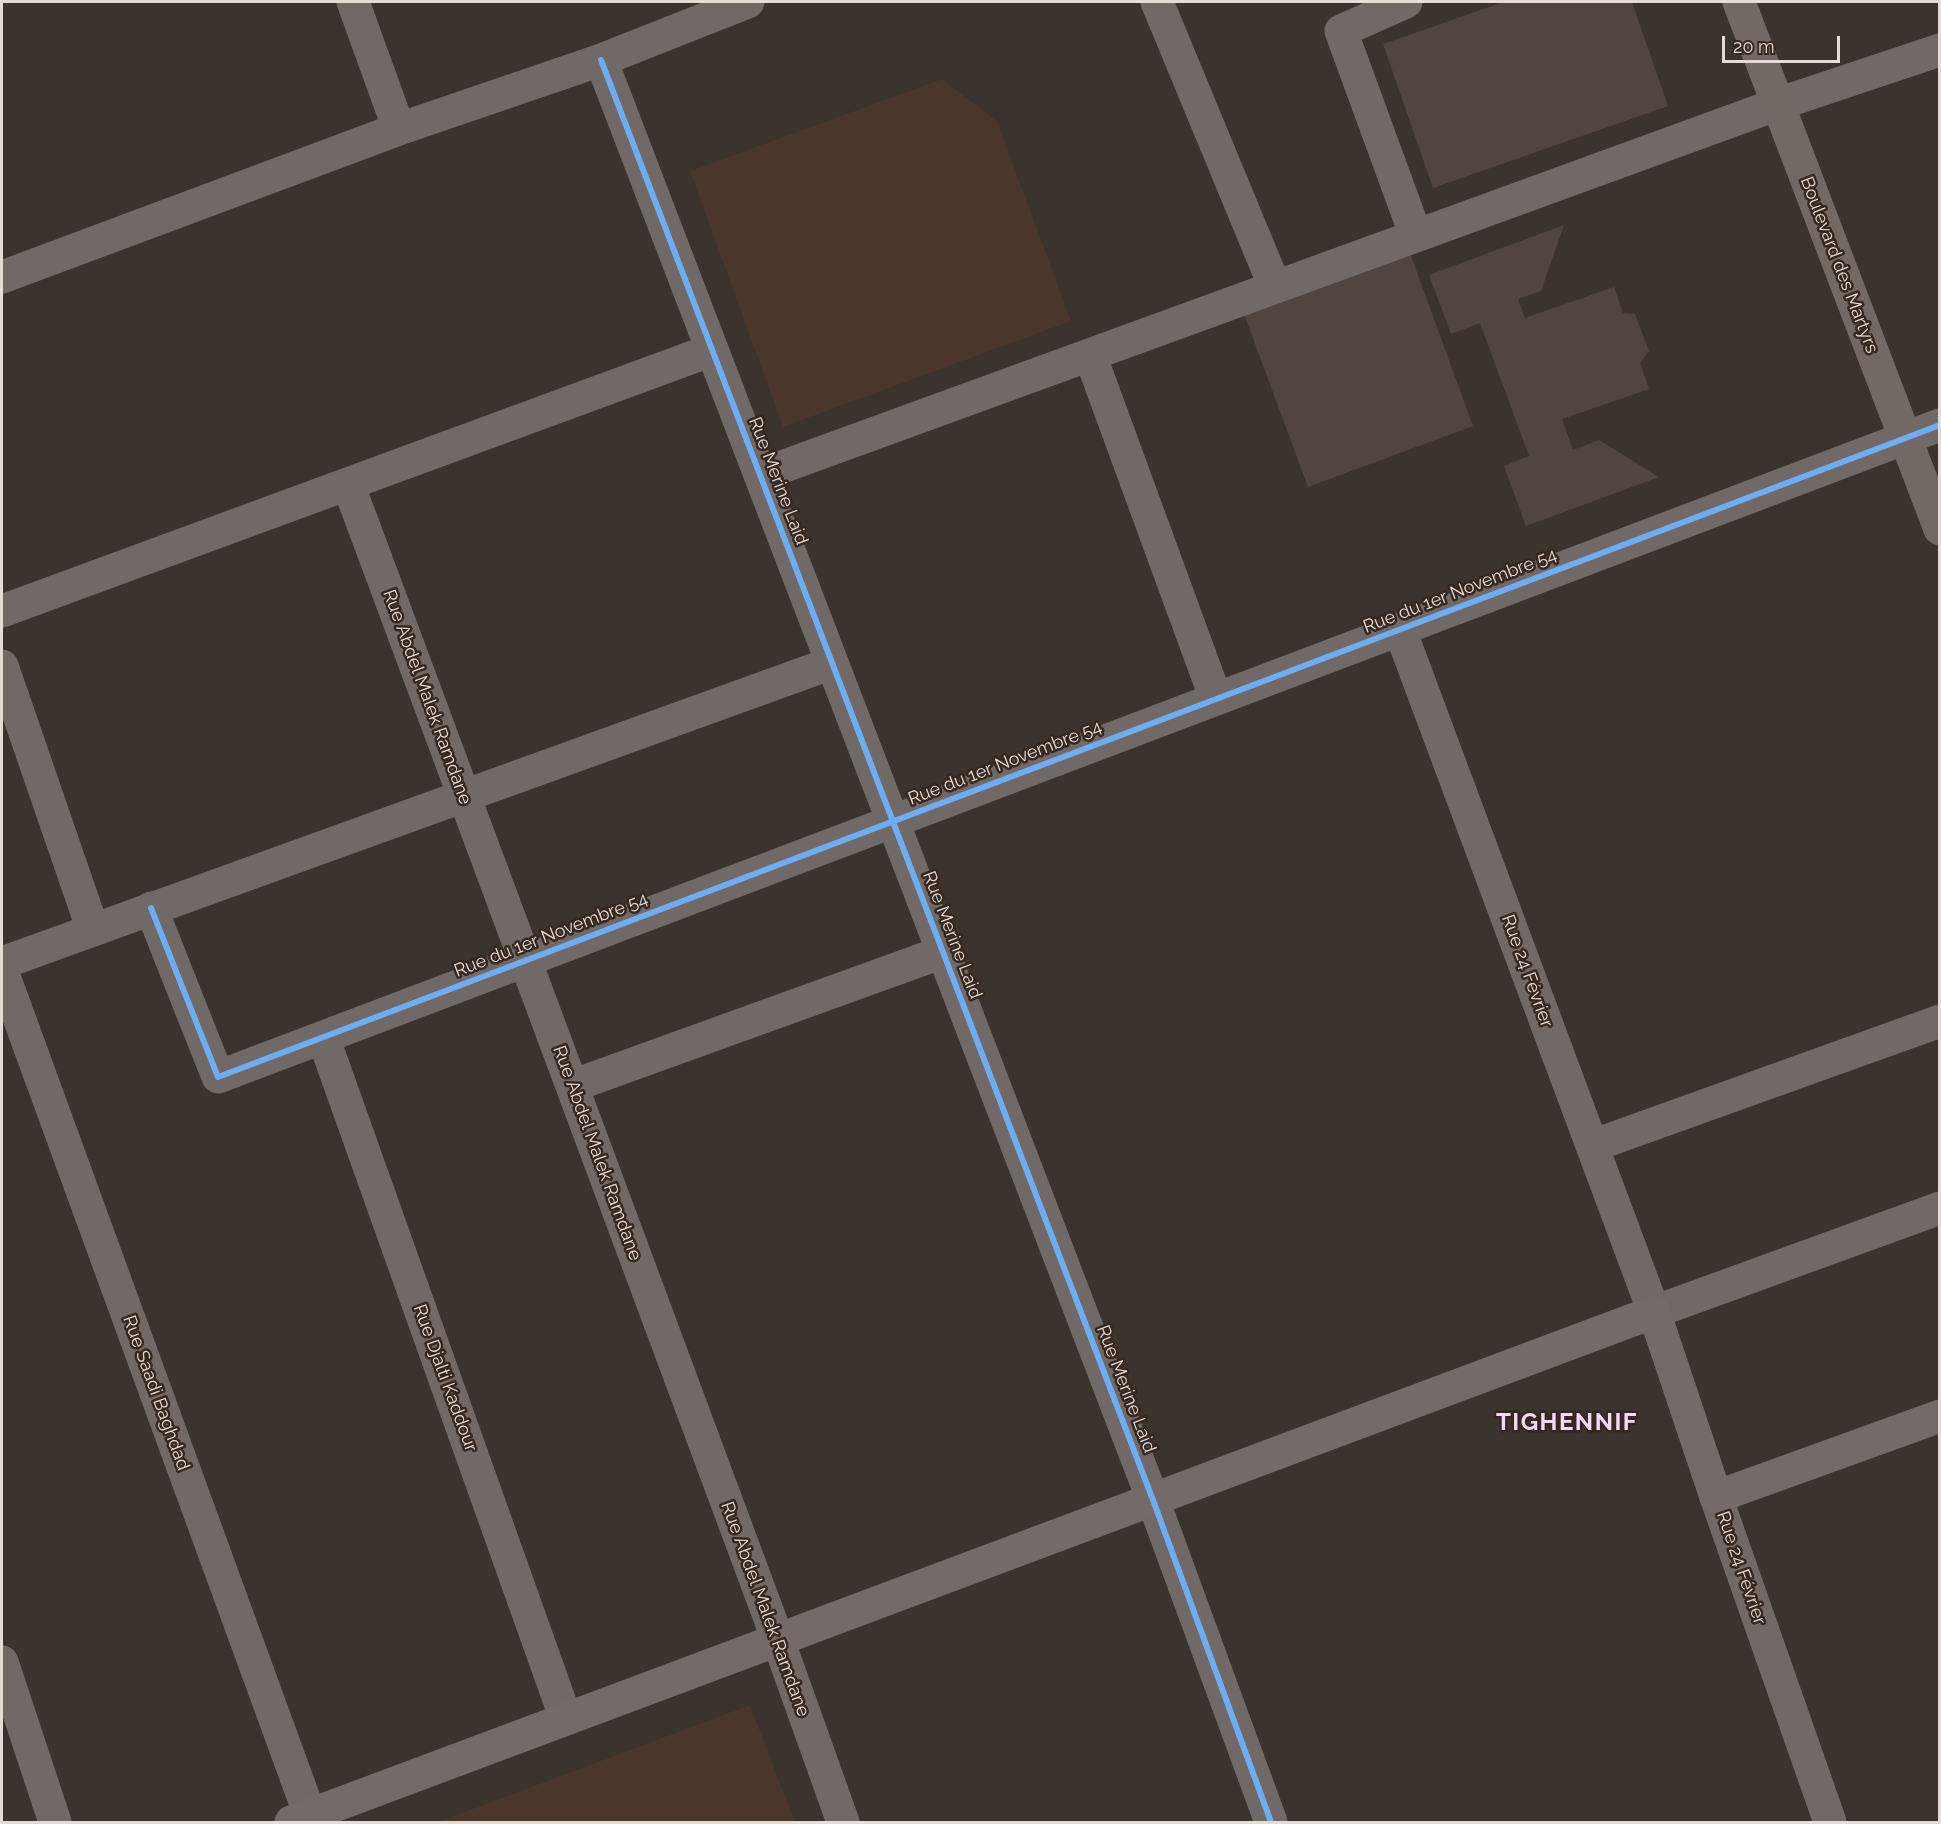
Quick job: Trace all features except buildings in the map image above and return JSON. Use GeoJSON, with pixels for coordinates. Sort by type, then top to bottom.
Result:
{"type":"FeatureCollection","features":[{"type":"Feature","properties":{"kind":"main road","name":"Boulevard des Martyrs"},"geometry":{"type":"LineString","coordinates":[[1739,2],[1940,529]]}},
{"type":"Feature","properties":{"kind":"main road"},"geometry":{"type":"LineString","coordinates":[[300,1819],[1654,1312]]}},
{"type":"Feature","properties":{"kind":"main road","name":"Rue 24 Février"},"geometry":{"type":"LineString","coordinates":[[1654,1312],[1716,1497]]}},
{"type":"Feature","properties":{"kind":"main road"},"geometry":{"type":"LineString","coordinates":[[1716,1497],[1940,1416]]}},
{"type":"Feature","properties":{"kind":"street"},"geometry":{"type":"LineString","coordinates":[[353,2],[399,129]]}},
{"type":"Feature","properties":{"kind":"street"},"geometry":{"type":"LineString","coordinates":[[2,277],[399,129],[601,60],[748,2]]}},
{"type":"Feature","properties":{"kind":"street"},"geometry":{"type":"LineString","coordinates":[[1157,2],[1275,287]]}},
{"type":"Feature","properties":{"kind":"street"},"geometry":{"type":"LineString","coordinates":[[1406,2],[1341,31],[1416,236]]}},
{"type":"Feature","properties":{"kind":"street"},"geometry":{"type":"LineString","coordinates":[[760,476],[1778,104],[1940,50]]}},
{"type":"Feature","properties":{"kind":"street","name":"Rue Merine Laid"},"geometry":{"type":"LineString","coordinates":[[601,60],[1153,1500],[1271,1822]]}},
{"type":"Feature","properties":{"kind":"street"},"geometry":{"type":"LineString","coordinates":[[2,611],[712,350]]}},
{"type":"Feature","properties":{"kind":"street"},"geometry":{"type":"LineString","coordinates":[[1090,355],[1216,699]]}},
{"type":"Feature","properties":{"kind":"street","name":"Rue du 1er Novembre 54"},"geometry":{"type":"LineString","coordinates":[[151,908],[218,1077],[1940,425]]}},
{"type":"Feature","properties":{"kind":"street","name":"Rue Abdel Malek Ramdane"},"geometry":{"type":"LineString","coordinates":[[348,484],[778,1640],[843,1822]]}},
{"type":"Feature","properties":{"kind":"street","name":"Rue 24 Février"},"geometry":{"type":"LineString","coordinates":[[1400,630],[1654,1312]]}},
{"type":"Feature","properties":{"kind":"street"},"geometry":{"type":"LineString","coordinates":[[2,963],[832,663]]}},
{"type":"Feature","properties":{"kind":"street"},"geometry":{"type":"LineString","coordinates":[[2,666],[93,930]]}},
{"type":"Feature","properties":{"kind":"street"},"geometry":{"type":"LineString","coordinates":[[572,1086],[943,952]]}},
{"type":"Feature","properties":{"kind":"street","name":"Rue Saadi Baghdad"},"geometry":{"type":"LineString","coordinates":[[2,971],[300,1819]]}},
{"type":"Feature","properties":{"kind":"street"},"geometry":{"type":"LineString","coordinates":[[1592,1146],[1940,1021]]}},
{"type":"Feature","properties":{"kind":"street","name":"Rue Djalti Kaddour"},"geometry":{"type":"LineString","coordinates":[[323,1036],[566,1719]]}},
{"type":"Feature","properties":{"kind":"street"},"geometry":{"type":"LineString","coordinates":[[1654,1312],[1940,1208]]}},
{"type":"Feature","properties":{"kind":"street","name":"Rue 24 Février"},"geometry":{"type":"LineString","coordinates":[[1716,1497],[1830,1822]]}},
{"type":"Feature","properties":{"kind":"street"},"geometry":{"type":"LineString","coordinates":[[2,1662],[55,1822]]}},
{"type":"Feature","properties":{"kind":"shaded area"},"geometry":{"type":"Polygon","coordinates":[[[942,79],[997,121],[1071,321],[783,427],[690,171],[942,79]]]}},
{"type":"Feature","properties":{"kind":"shaded area"},"geometry":{"type":"Polygon","coordinates":[[[750,1705],[795,1822],[438,1822],[750,1705]]]}},
{"type":"Feature","properties":{"kind":"cycle path"},"geometry":{"type":"LineString","coordinates":[[601,60],[1153,1500],[1271,1822]]}},
{"type":"Feature","properties":{"kind":"cycle path"},"geometry":{"type":"LineString","coordinates":[[151,908],[218,1077],[1940,425]]}},
{"type":"Feature","properties":{"kind":"district","name":"TIGHENNIF"},"geometry":{"type":"Point","coordinates":[1567,1423]}}]}
